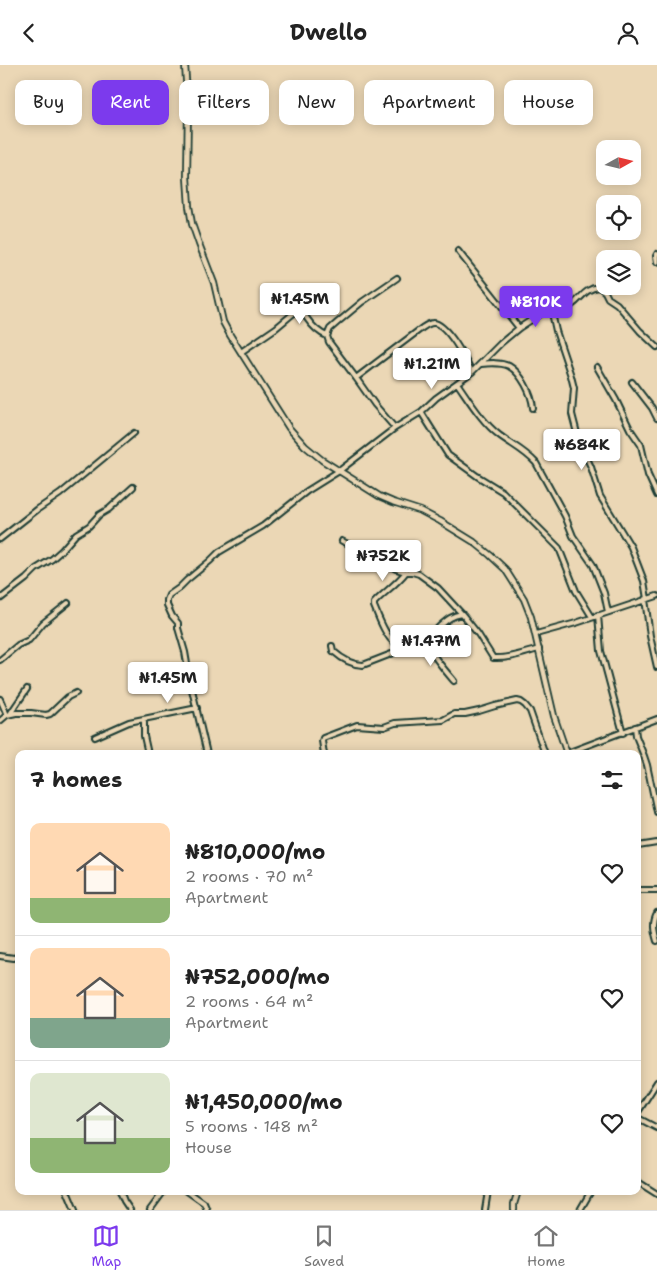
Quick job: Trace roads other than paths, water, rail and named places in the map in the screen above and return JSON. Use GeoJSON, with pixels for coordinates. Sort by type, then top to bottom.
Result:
{"type":"FeatureCollection","features":[{"type":"Feature","properties":{"kind":"street"},"geometry":{"type":"LineString","coordinates":[[185,65],[188,109],[187,177],[189,206],[192,224],[214,283],[223,322],[289,428],[297,438],[322,460],[379,496],[421,511],[440,521],[474,542],[505,569],[520,592],[531,617],[554,716],[566,750]]}},
{"type":"Feature","properties":{"kind":"street"},"geometry":{"type":"LineString","coordinates":[[458,251],[519,328]]}},
{"type":"Feature","properties":{"kind":"street"},"geometry":{"type":"LineString","coordinates":[[657,254],[657,262]]}},
{"type":"Feature","properties":{"kind":"street"},"geometry":{"type":"LineString","coordinates":[[395,428],[375,405],[329,342],[327,336],[330,329],[338,322],[396,278]]}},
{"type":"Feature","properties":{"kind":"street"},"geometry":{"type":"LineString","coordinates":[[206,750],[178,623],[167,605],[169,595],[179,589],[218,552],[263,526],[307,491],[339,471],[395,428],[421,412],[472,372],[494,349],[519,328],[545,311],[552,313],[565,309],[589,289],[599,287],[657,347]]}},
{"type":"Feature","properties":{"kind":"street"},"geometry":{"type":"LineString","coordinates":[[294,293],[300,307],[310,322],[327,336]]}},
{"type":"Feature","properties":{"kind":"street"},"geometry":{"type":"LineString","coordinates":[[241,352],[276,328],[300,307]]}},
{"type":"Feature","properties":{"kind":"street"},"geometry":{"type":"LineString","coordinates":[[552,313],[573,382],[572,414],[579,441],[591,467],[600,496],[631,547],[644,581],[650,636],[657,667]]}},
{"type":"Feature","properties":{"kind":"street"},"geometry":{"type":"LineString","coordinates":[[356,378],[422,328],[433,323],[443,328],[455,343],[472,372]]}},
{"type":"Feature","properties":{"kind":"street"},"geometry":{"type":"LineString","coordinates":[[481,364],[491,362],[510,367],[517,373],[528,389],[533,407]]}},
{"type":"Feature","properties":{"kind":"street"},"geometry":{"type":"LineString","coordinates":[[597,367],[630,429],[641,445],[648,475],[657,495]]}},
{"type":"Feature","properties":{"kind":"street"},"geometry":{"type":"LineString","coordinates":[[632,382],[652,408],[657,418]]}},
{"type":"Feature","properties":{"kind":"street"},"geometry":{"type":"LineString","coordinates":[[457,383],[498,434],[530,456],[536,463],[566,516],[573,535],[593,565],[602,587],[608,612]]}},
{"type":"Feature","properties":{"kind":"street"},"geometry":{"type":"LineString","coordinates":[[421,412],[448,455],[503,492],[556,544],[576,591],[592,617]]}},
{"type":"Feature","properties":{"kind":"street"},"geometry":{"type":"LineString","coordinates":[[0,539],[60,494],[134,433]]}},
{"type":"Feature","properties":{"kind":"street"},"geometry":{"type":"LineString","coordinates":[[0,599],[36,569],[52,559],[76,534],[89,526],[99,515],[109,509],[133,487]]}},
{"type":"Feature","properties":{"kind":"street"},"geometry":{"type":"LineString","coordinates":[[342,541],[396,569],[419,573],[438,588],[462,614],[478,634],[493,658],[518,655],[539,649]]}},
{"type":"Feature","properties":{"kind":"street"},"geometry":{"type":"LineString","coordinates":[[406,572],[396,584],[378,598],[374,606],[392,641],[412,646]]}},
{"type":"Feature","properties":{"kind":"street"},"geometry":{"type":"LineString","coordinates":[[536,633],[576,623],[657,596]]}},
{"type":"Feature","properties":{"kind":"street"},"geometry":{"type":"LineString","coordinates":[[0,660],[18,645],[29,640],[42,623],[68,603]]}},
{"type":"Feature","properties":{"kind":"street"},"geometry":{"type":"LineString","coordinates":[[332,646],[333,651],[347,661],[363,665],[430,638],[451,617],[462,614]]}},
{"type":"Feature","properties":{"kind":"street"},"geometry":{"type":"LineString","coordinates":[[598,615],[603,661],[622,733]]}},
{"type":"Feature","properties":{"kind":"street"},"geometry":{"type":"LineString","coordinates":[[430,638],[429,647],[454,681]]}},
{"type":"Feature","properties":{"kind":"street"},"geometry":{"type":"LineString","coordinates":[[0,721],[9,715],[27,689]]}},
{"type":"Feature","properties":{"kind":"street"},"geometry":{"type":"LineString","coordinates":[[9,715],[24,712],[50,714],[68,697],[76,693]]}},
{"type":"Feature","properties":{"kind":"street"},"geometry":{"type":"LineString","coordinates":[[0,699],[9,715]]}},
{"type":"Feature","properties":{"kind":"street"},"geometry":{"type":"LineString","coordinates":[[323,750],[322,738],[357,725],[384,727],[395,723],[443,720],[454,714],[479,711],[517,701],[522,702],[530,711],[544,750]]}},
{"type":"Feature","properties":{"kind":"street"},"geometry":{"type":"LineString","coordinates":[[95,737],[123,724],[197,708]]}},
{"type":"Feature","properties":{"kind":"street"},"geometry":{"type":"LineString","coordinates":[[144,719],[144,736],[147,750]]}},
{"type":"Feature","properties":{"kind":"street"},"geometry":{"type":"LineString","coordinates":[[575,750],[657,719]]}},
{"type":"Feature","properties":{"kind":"street"},"geometry":{"type":"LineString","coordinates":[[635,727],[636,736],[644,756],[657,813]]}},
{"type":"Feature","properties":{"kind":"street"},"geometry":{"type":"LineString","coordinates":[[641,846],[657,843]]}},
{"type":"Feature","properties":{"kind":"street"},"geometry":{"type":"LineString","coordinates":[[641,890],[651,889],[657,891]]}},
{"type":"Feature","properties":{"kind":"street"},"geometry":{"type":"LineString","coordinates":[[657,913],[654,923],[657,941]]}},
{"type":"Feature","properties":{"kind":"street"},"geometry":{"type":"LineString","coordinates":[[0,956],[15,958]]}},
{"type":"Feature","properties":{"kind":"street"},"geometry":{"type":"LineString","coordinates":[[641,1107],[657,1081]]}},
{"type":"Feature","properties":{"kind":"street"},"geometry":{"type":"LineString","coordinates":[[641,1120],[657,1128]]}},
{"type":"Feature","properties":{"kind":"street"},"geometry":{"type":"LineString","coordinates":[[641,1184],[657,1194]]}},
{"type":"Feature","properties":{"kind":"street"},"geometry":{"type":"LineString","coordinates":[[68,1195],[75,1210]]}},
{"type":"Feature","properties":{"kind":"street"},"geometry":{"type":"LineString","coordinates":[[122,1195],[130,1210]]}},
{"type":"Feature","properties":{"kind":"street"},"geometry":{"type":"LineString","coordinates":[[150,1210],[161,1195]]}},
{"type":"Feature","properties":{"kind":"street"},"geometry":{"type":"LineString","coordinates":[[193,1195],[204,1203],[206,1210]]}},
{"type":"Feature","properties":{"kind":"street"},"geometry":{"type":"LineString","coordinates":[[484,1210],[487,1195]]}},
{"type":"Feature","properties":{"kind":"street"},"geometry":{"type":"LineString","coordinates":[[514,1210],[517,1195]]}},
{"type":"Feature","properties":{"kind":"street"},"geometry":{"type":"LineString","coordinates":[[580,1210],[589,1195]]}}]}
